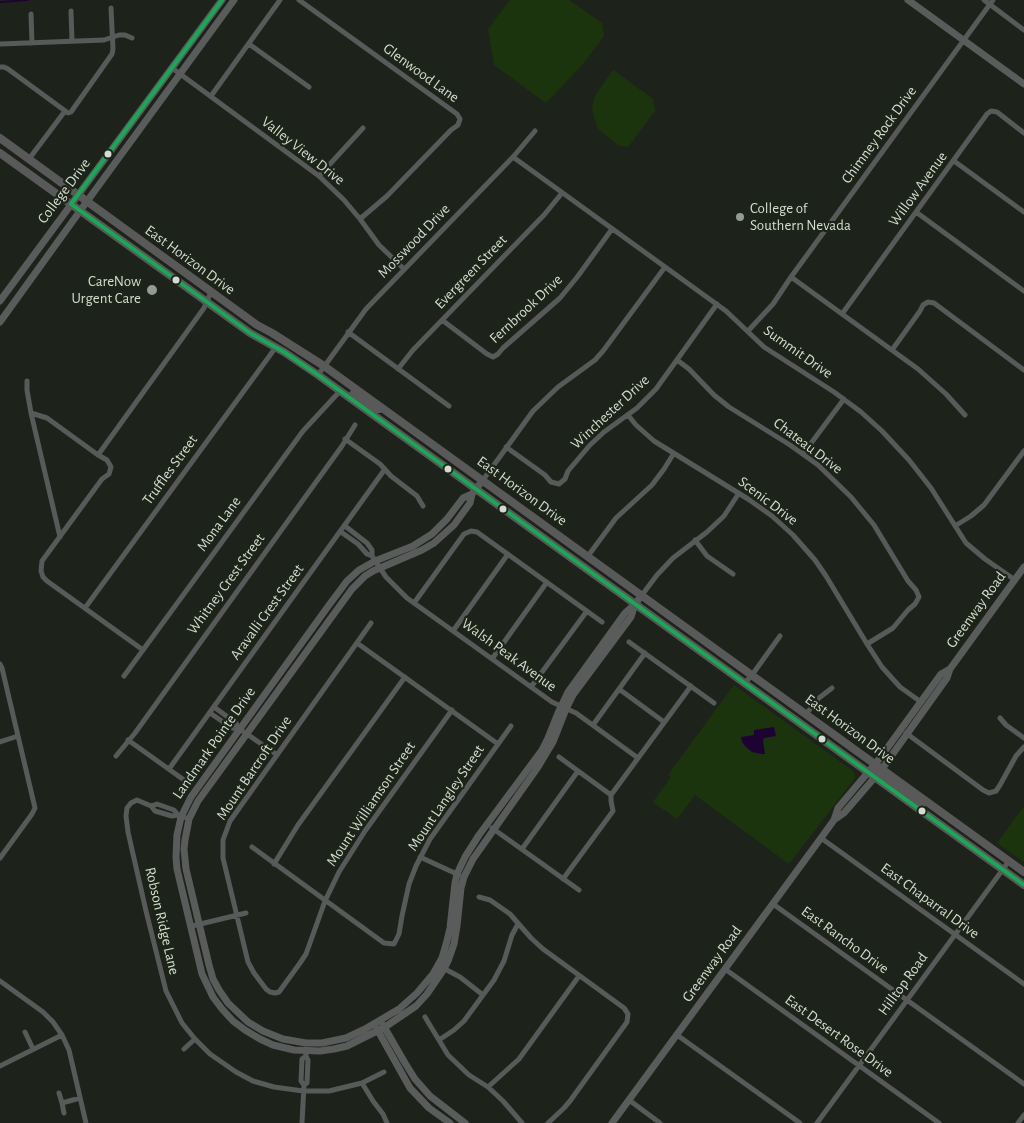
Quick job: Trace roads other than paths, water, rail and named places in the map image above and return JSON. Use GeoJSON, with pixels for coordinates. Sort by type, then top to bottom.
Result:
{"type":"FeatureCollection","features":[{"type":"Feature","properties":{"kind":"main road","name":"East Horizon Drive"},"geometry":{"type":"LineString","coordinates":[[0,138],[257,325],[324,366],[806,714],[1024,885]]}},
{"type":"Feature","properties":{"kind":"main road","name":"East Horizon Drive"},"geometry":{"type":"LineString","coordinates":[[0,153],[207,303],[250,333],[318,375],[474,492],[635,604],[868,772]]}},
{"type":"Feature","properties":{"kind":"main road"},"geometry":{"type":"LineString","coordinates":[[340,391],[349,391],[371,407],[380,410],[384,409]]}},
{"type":"Feature","properties":{"kind":"main road"},"geometry":{"type":"LineString","coordinates":[[868,772],[877,771],[937,815],[950,819],[1024,872]]}},
{"type":"Feature","properties":{"kind":"main road"},"geometry":{"type":"LineString","coordinates":[[1003,869],[1007,867],[1024,879]]}},
{"type":"Feature","properties":{"kind":"street","name":"College Drive"},"geometry":{"type":"LineString","coordinates":[[0,301],[222,0]]}},
{"type":"Feature","properties":{"kind":"street","name":"College Drive"},"geometry":{"type":"LineString","coordinates":[[0,322],[3,312],[80,211],[234,0]]}},
{"type":"Feature","properties":{"kind":"street"},"geometry":{"type":"LineString","coordinates":[[211,96],[280,0]]}},
{"type":"Feature","properties":{"kind":"street","name":"Glenwood Lane"},"geometry":{"type":"LineString","coordinates":[[299,0],[457,114],[460,119],[458,125],[387,196],[360,219]]}},
{"type":"Feature","properties":{"kind":"street"},"geometry":{"type":"LineString","coordinates":[[908,0],[1024,84]]}},
{"type":"Feature","properties":{"kind":"street"},"geometry":{"type":"LineString","coordinates":[[984,0],[991,2],[1024,30]]}},
{"type":"Feature","properties":{"kind":"street","name":"Chimney Rock Drive"},"geometry":{"type":"LineString","coordinates":[[748,331],[773,304],[991,2]]}},
{"type":"Feature","properties":{"kind":"street"},"geometry":{"type":"LineString","coordinates":[[0,67],[8,69],[68,113],[71,112],[112,54],[112,8]]}},
{"type":"Feature","properties":{"kind":"street"},"geometry":{"type":"LineString","coordinates":[[71,11],[72,41]]}},
{"type":"Feature","properties":{"kind":"street"},"geometry":{"type":"LineString","coordinates":[[31,14],[32,43]]}},
{"type":"Feature","properties":{"kind":"street"},"geometry":{"type":"LineString","coordinates":[[0,44],[104,40],[119,35],[132,38]]}},
{"type":"Feature","properties":{"kind":"street"},"geometry":{"type":"LineString","coordinates":[[249,44],[309,87]]}},
{"type":"Feature","properties":{"kind":"street","name":"Valley View Drive"},"geometry":{"type":"LineString","coordinates":[[172,68],[319,176],[344,200],[379,245],[404,269]]}},
{"type":"Feature","properties":{"kind":"street"},"geometry":{"type":"LineString","coordinates":[[132,140],[130,134],[141,118],[145,105]]}},
{"type":"Feature","properties":{"kind":"street"},"geometry":{"type":"LineString","coordinates":[[29,159],[64,110]]}},
{"type":"Feature","properties":{"kind":"street","name":"Willow Avenue"},"geometry":{"type":"LineString","coordinates":[[842,314],[987,114],[991,111],[997,112],[1024,133]]}},
{"type":"Feature","properties":{"kind":"street"},"geometry":{"type":"LineString","coordinates":[[319,176],[363,128]]}},
{"type":"Feature","properties":{"kind":"street","name":"Mosswood Drive"},"geometry":{"type":"LineString","coordinates":[[318,375],[366,309],[513,157],[535,131]]}},
{"type":"Feature","properties":{"kind":"street","name":"Summit Drive"},"geometry":{"type":"LineString","coordinates":[[513,157],[717,304],[764,347],[844,399],[882,431],[910,460],[973,550],[1015,580]]}},
{"type":"Feature","properties":{"kind":"street"},"geometry":{"type":"LineString","coordinates":[[954,161],[1024,212]]}},
{"type":"Feature","properties":{"kind":"street","name":"Evergreen Street"},"geometry":{"type":"LineString","coordinates":[[398,369],[413,350],[544,215],[562,193]]}},
{"type":"Feature","properties":{"kind":"street"},"geometry":{"type":"LineString","coordinates":[[916,212],[1024,291]]}},
{"type":"Feature","properties":{"kind":"street","name":"Fernbrook Drive"},"geometry":{"type":"LineString","coordinates":[[442,320],[493,357],[560,298],[612,229]]}},
{"type":"Feature","properties":{"kind":"street"},"geometry":{"type":"LineString","coordinates":[[483,480],[527,418],[545,398],[603,352],[665,267]]}},
{"type":"Feature","properties":{"kind":"street"},"geometry":{"type":"LineString","coordinates":[[791,277],[932,381],[965,416]]}},
{"type":"Feature","properties":{"kind":"street"},"geometry":{"type":"LineString","coordinates":[[98,455],[207,303],[211,292]]}},
{"type":"Feature","properties":{"kind":"street"},"geometry":{"type":"LineString","coordinates":[[892,350],[928,302],[934,303],[1024,370]]}},
{"type":"Feature","properties":{"kind":"street","name":"Winchester Drive"},"geometry":{"type":"LineString","coordinates":[[506,447],[545,475],[551,482],[558,484],[565,479],[568,471],[590,445],[652,393],[717,304]]}},
{"type":"Feature","properties":{"kind":"street"},"geometry":{"type":"LineString","coordinates":[[348,332],[449,406]]}},
{"type":"Feature","properties":{"kind":"street","name":"Truffles Street"},"geometry":{"type":"LineString","coordinates":[[85,608],[276,348]]}},
{"type":"Feature","properties":{"kind":"street","name":"Chateau Drive"},"geometry":{"type":"LineString","coordinates":[[677,360],[725,404],[803,454],[829,475],[862,510],[884,540],[919,597],[893,628],[867,644]]}},
{"type":"Feature","properties":{"kind":"street"},"geometry":{"type":"LineString","coordinates":[[27,381],[31,413],[60,537]]}},
{"type":"Feature","properties":{"kind":"street","name":"Mona Lane"},"geometry":{"type":"LineString","coordinates":[[124,676],[303,431],[340,391]]}},
{"type":"Feature","properties":{"kind":"street"},"geometry":{"type":"LineString","coordinates":[[803,454],[844,399]]}},
{"type":"Feature","properties":{"kind":"street"},"geometry":{"type":"LineString","coordinates":[[31,413],[47,418],[107,460],[111,467],[109,474],[102,479],[42,561],[41,571],[47,580],[143,650]]}},
{"type":"Feature","properties":{"kind":"street","name":"Scenic Drive"},"geometry":{"type":"LineString","coordinates":[[628,415],[646,434],[739,493],[772,516],[794,535],[826,576],[876,658],[893,680],[922,702]]}},
{"type":"Feature","properties":{"kind":"street","name":"Whitney Crest Street"},"geometry":{"type":"LineString","coordinates":[[116,756],[354,426]]}},
{"type":"Feature","properties":{"kind":"street"},"geometry":{"type":"LineString","coordinates":[[345,439],[418,496],[423,506]]}},
{"type":"Feature","properties":{"kind":"street"},"geometry":{"type":"LineString","coordinates":[[955,526],[984,505],[1024,451]]}},
{"type":"Feature","properties":{"kind":"street"},"geometry":{"type":"LineString","coordinates":[[588,556],[612,522],[652,485],[674,453]]}},
{"type":"Feature","properties":{"kind":"street","name":"Aravalli Crest Street"},"geometry":{"type":"LineString","coordinates":[[169,769],[385,469]]}},
{"type":"Feature","properties":{"kind":"street","name":"Landmark Pointe Drive"},"geometry":{"type":"LineString","coordinates":[[483,480],[474,492],[463,498],[447,519],[432,534],[413,546],[359,570],[347,581],[191,797],[180,816],[177,835],[177,869],[195,925],[213,979],[219,990],[228,1003],[248,1022],[263,1031],[306,1050],[322,1043],[346,1038],[379,1026],[416,1006],[427,994],[441,967],[450,928],[453,892],[468,854],[491,827],[542,750],[563,707],[568,692],[625,613],[642,595]]}},
{"type":"Feature","properties":{"kind":"street"},"geometry":{"type":"LineString","coordinates":[[642,595],[673,558],[707,532],[724,516],[739,493]]}},
{"type":"Feature","properties":{"kind":"street"},"geometry":{"type":"LineString","coordinates":[[345,526],[372,550],[375,562]]}},
{"type":"Feature","properties":{"kind":"street"},"geometry":{"type":"LineString","coordinates":[[414,603],[464,534],[471,531],[477,532],[602,622]]}},
{"type":"Feature","properties":{"kind":"street"},"geometry":{"type":"LineString","coordinates":[[341,532],[358,544],[375,562]]}},
{"type":"Feature","properties":{"kind":"street"},"geometry":{"type":"LineString","coordinates":[[695,540],[707,556],[733,574]]}},
{"type":"Feature","properties":{"kind":"street"},"geometry":{"type":"LineString","coordinates":[[453,631],[508,554]]}},
{"type":"Feature","properties":{"kind":"street","name":"Landmark Pointe Drive"},"geometry":{"type":"LineString","coordinates":[[195,925],[186,869],[185,840],[189,819],[198,801],[352,589],[375,562]]}},
{"type":"Feature","properties":{"kind":"street","name":"Walsh Peak Avenue"},"geometry":{"type":"LineString","coordinates":[[375,562],[396,588],[414,603],[552,702],[576,713],[638,758]]}},
{"type":"Feature","properties":{"kind":"street","name":"Greenway Road"},"geometry":{"type":"LineString","coordinates":[[904,732],[947,678],[950,669],[1024,567]]}},
{"type":"Feature","properties":{"kind":"street"},"geometry":{"type":"LineString","coordinates":[[492,659],[547,582]]}},
{"type":"Feature","properties":{"kind":"street"},"geometry":{"type":"LineString","coordinates":[[531,687],[587,611]]}},
{"type":"Feature","properties":{"kind":"street","name":"Mount Barcroft Drive"},"geometry":{"type":"LineString","coordinates":[[275,993],[266,989],[248,962],[223,858],[223,840],[230,821],[371,623]]}},
{"type":"Feature","properties":{"kind":"street"},"geometry":{"type":"LineString","coordinates":[[744,684],[780,636]]}},
{"type":"Feature","properties":{"kind":"street"},"geometry":{"type":"LineString","coordinates":[[629,642],[714,703]]}},
{"type":"Feature","properties":{"kind":"street"},"geometry":{"type":"LineString","coordinates":[[357,643],[498,744]]}},
{"type":"Feature","properties":{"kind":"street"},"geometry":{"type":"LineString","coordinates":[[593,725],[645,653]]}},
{"type":"Feature","properties":{"kind":"street"},"geometry":{"type":"LineString","coordinates":[[0,664],[35,808],[0,858]]}},
{"type":"Feature","properties":{"kind":"street","name":"Greenway Road"},"geometry":{"type":"LineString","coordinates":[[834,820],[844,813],[877,771],[941,674],[950,669]]}},
{"type":"Feature","properties":{"kind":"street"},"geometry":{"type":"LineString","coordinates":[[274,864],[298,825],[405,677]]}},
{"type":"Feature","properties":{"kind":"street"},"geometry":{"type":"LineString","coordinates":[[563,879],[613,811],[610,801],[611,795],[691,686]]}},
{"type":"Feature","properties":{"kind":"street"},"geometry":{"type":"LineString","coordinates":[[806,714],[819,698],[832,688]]}},
{"type":"Feature","properties":{"kind":"street"},"geometry":{"type":"LineString","coordinates":[[619,689],[664,722]]}},
{"type":"Feature","properties":{"kind":"street"},"geometry":{"type":"LineString","coordinates":[[214,707],[236,723],[239,730]]}},
{"type":"Feature","properties":{"kind":"street","name":"Mount Williamson Street"},"geometry":{"type":"LineString","coordinates":[[275,993],[283,988],[306,954],[325,900],[339,872],[365,831],[452,710]]}},
{"type":"Feature","properties":{"kind":"street"},"geometry":{"type":"LineString","coordinates":[[210,713],[232,728],[247,734],[277,755]]}},
{"type":"Feature","properties":{"kind":"street"},"geometry":{"type":"LineString","coordinates":[[1000,718],[1006,725],[1024,738]]}},
{"type":"Feature","properties":{"kind":"street","name":"Mount Langley Street"},"geometry":{"type":"LineString","coordinates":[[325,900],[384,943],[394,944],[399,934],[409,884],[420,857],[430,839],[511,726]]}},
{"type":"Feature","properties":{"kind":"street"},"geometry":{"type":"LineString","coordinates":[[904,732],[989,793],[996,791],[1011,763],[1024,747]]}},
{"type":"Feature","properties":{"kind":"street"},"geometry":{"type":"LineString","coordinates":[[0,742],[18,736]]}},
{"type":"Feature","properties":{"kind":"street"},"geometry":{"type":"LineString","coordinates":[[128,740],[184,780]]}},
{"type":"Feature","properties":{"kind":"street"},"geometry":{"type":"LineString","coordinates":[[559,757],[611,795]]}},
{"type":"Feature","properties":{"kind":"street"},"geometry":{"type":"LineString","coordinates":[[522,849],[578,771]]}},
{"type":"Feature","properties":{"kind":"street","name":"Greenway Road"},"geometry":{"type":"LineString","coordinates":[[612,1123],[834,820],[838,808],[868,772]]}},
{"type":"Feature","properties":{"kind":"street","name":"Robson Ridge Lane"},"geometry":{"type":"LineString","coordinates":[[180,816],[172,816],[160,812],[137,800],[127,808],[126,816],[161,975],[166,991],[182,1023],[195,1039],[222,1064],[253,1081],[274,1088],[304,1088],[329,1091],[362,1083],[384,1072]]}},
{"type":"Feature","properties":{"kind":"street"},"geometry":{"type":"LineString","coordinates":[[180,816],[189,819]]}},
{"type":"Feature","properties":{"kind":"street"},"geometry":{"type":"LineString","coordinates":[[491,827],[578,890]]}},
{"type":"Feature","properties":{"kind":"street","name":"East Chaparral Drive"},"geometry":{"type":"LineString","coordinates":[[821,838],[1024,984]]}},
{"type":"Feature","properties":{"kind":"street"},"geometry":{"type":"LineString","coordinates":[[252,847],[325,900]]}},
{"type":"Feature","properties":{"kind":"street"},"geometry":{"type":"LineString","coordinates":[[420,857],[461,875]]}},
{"type":"Feature","properties":{"kind":"street","name":"Hilltop Road"},"geometry":{"type":"LineString","coordinates":[[817,1123],[1009,861]]}},
{"type":"Feature","properties":{"kind":"street"},"geometry":{"type":"LineString","coordinates":[[479,897],[490,900],[510,914],[543,949],[624,1008],[628,1014],[627,1022],[570,1101],[548,1123]]}},
{"type":"Feature","properties":{"kind":"street","name":"East Rancho Drive"},"geometry":{"type":"LineString","coordinates":[[773,904],[1024,1084]]}},
{"type":"Feature","properties":{"kind":"street"},"geometry":{"type":"LineString","coordinates":[[195,925],[246,913]]}},
{"type":"Feature","properties":{"kind":"street"},"geometry":{"type":"LineString","coordinates":[[439,1040],[464,1021],[484,995],[504,960],[512,935],[518,924]]}},
{"type":"Feature","properties":{"kind":"street"},"geometry":{"type":"LineString","coordinates":[[441,967],[460,977],[484,995]]}},
{"type":"Feature","properties":{"kind":"street","name":"East Desert Rose Drive"},"geometry":{"type":"LineString","coordinates":[[725,969],[939,1123]]}},
{"type":"Feature","properties":{"kind":"street"},"geometry":{"type":"LineString","coordinates":[[488,1087],[519,1059],[579,976]]}},
{"type":"Feature","properties":{"kind":"street"},"geometry":{"type":"LineString","coordinates":[[0,981],[48,1016],[62,1035],[69,1050],[86,1123]]}},
{"type":"Feature","properties":{"kind":"street"},"geometry":{"type":"LineString","coordinates":[[426,1017],[448,1054],[456,1063],[469,1075],[488,1087],[522,1123]]}},
{"type":"Feature","properties":{"kind":"street"},"geometry":{"type":"LineString","coordinates":[[379,1026],[410,1088],[429,1108],[450,1123]]}},
{"type":"Feature","properties":{"kind":"street"},"geometry":{"type":"LineString","coordinates":[[379,1026],[415,1079],[430,1096],[466,1123]]}},
{"type":"Feature","properties":{"kind":"street"},"geometry":{"type":"LineString","coordinates":[[25,1032],[33,1049]]}},
{"type":"Feature","properties":{"kind":"street"},"geometry":{"type":"LineString","coordinates":[[0,1066],[62,1035]]}},
{"type":"Feature","properties":{"kind":"street"},"geometry":{"type":"LineString","coordinates":[[677,1035],[800,1123]]}},
{"type":"Feature","properties":{"kind":"street"},"geometry":{"type":"LineString","coordinates":[[184,1049],[195,1039]]}},
{"type":"Feature","properties":{"kind":"street"},"geometry":{"type":"LineString","coordinates":[[302,1123],[304,1088],[300,1081],[302,1059],[306,1050]]}},
{"type":"Feature","properties":{"kind":"street"},"geometry":{"type":"LineString","coordinates":[[362,1083],[387,1123]]}},
{"type":"Feature","properties":{"kind":"street"},"geometry":{"type":"LineString","coordinates":[[59,1093],[64,1113]]}},
{"type":"Feature","properties":{"kind":"street"},"geometry":{"type":"LineString","coordinates":[[62,1103],[80,1098]]}},
{"type":"Feature","properties":{"kind":"street"},"geometry":{"type":"LineString","coordinates":[[629,1100],[660,1123]]}},
{"type":"Feature","properties":{"kind":"street"},"geometry":{"type":"LineString","coordinates":[[1018,1123],[1024,1115]]}},
{"type":"Feature","properties":{"kind":"waterway"},"geometry":{"type":"LineString","coordinates":[[0,2],[28,0]]}},
{"type":"Feature","properties":{"kind":"place","name":"College of Southern Nevada"},"geometry":{"type":"Point","coordinates":[740,217]}},
{"type":"Feature","properties":{"kind":"place","name":"CareNow Urgent Care"},"geometry":{"type":"Point","coordinates":[152,290]}}]}
